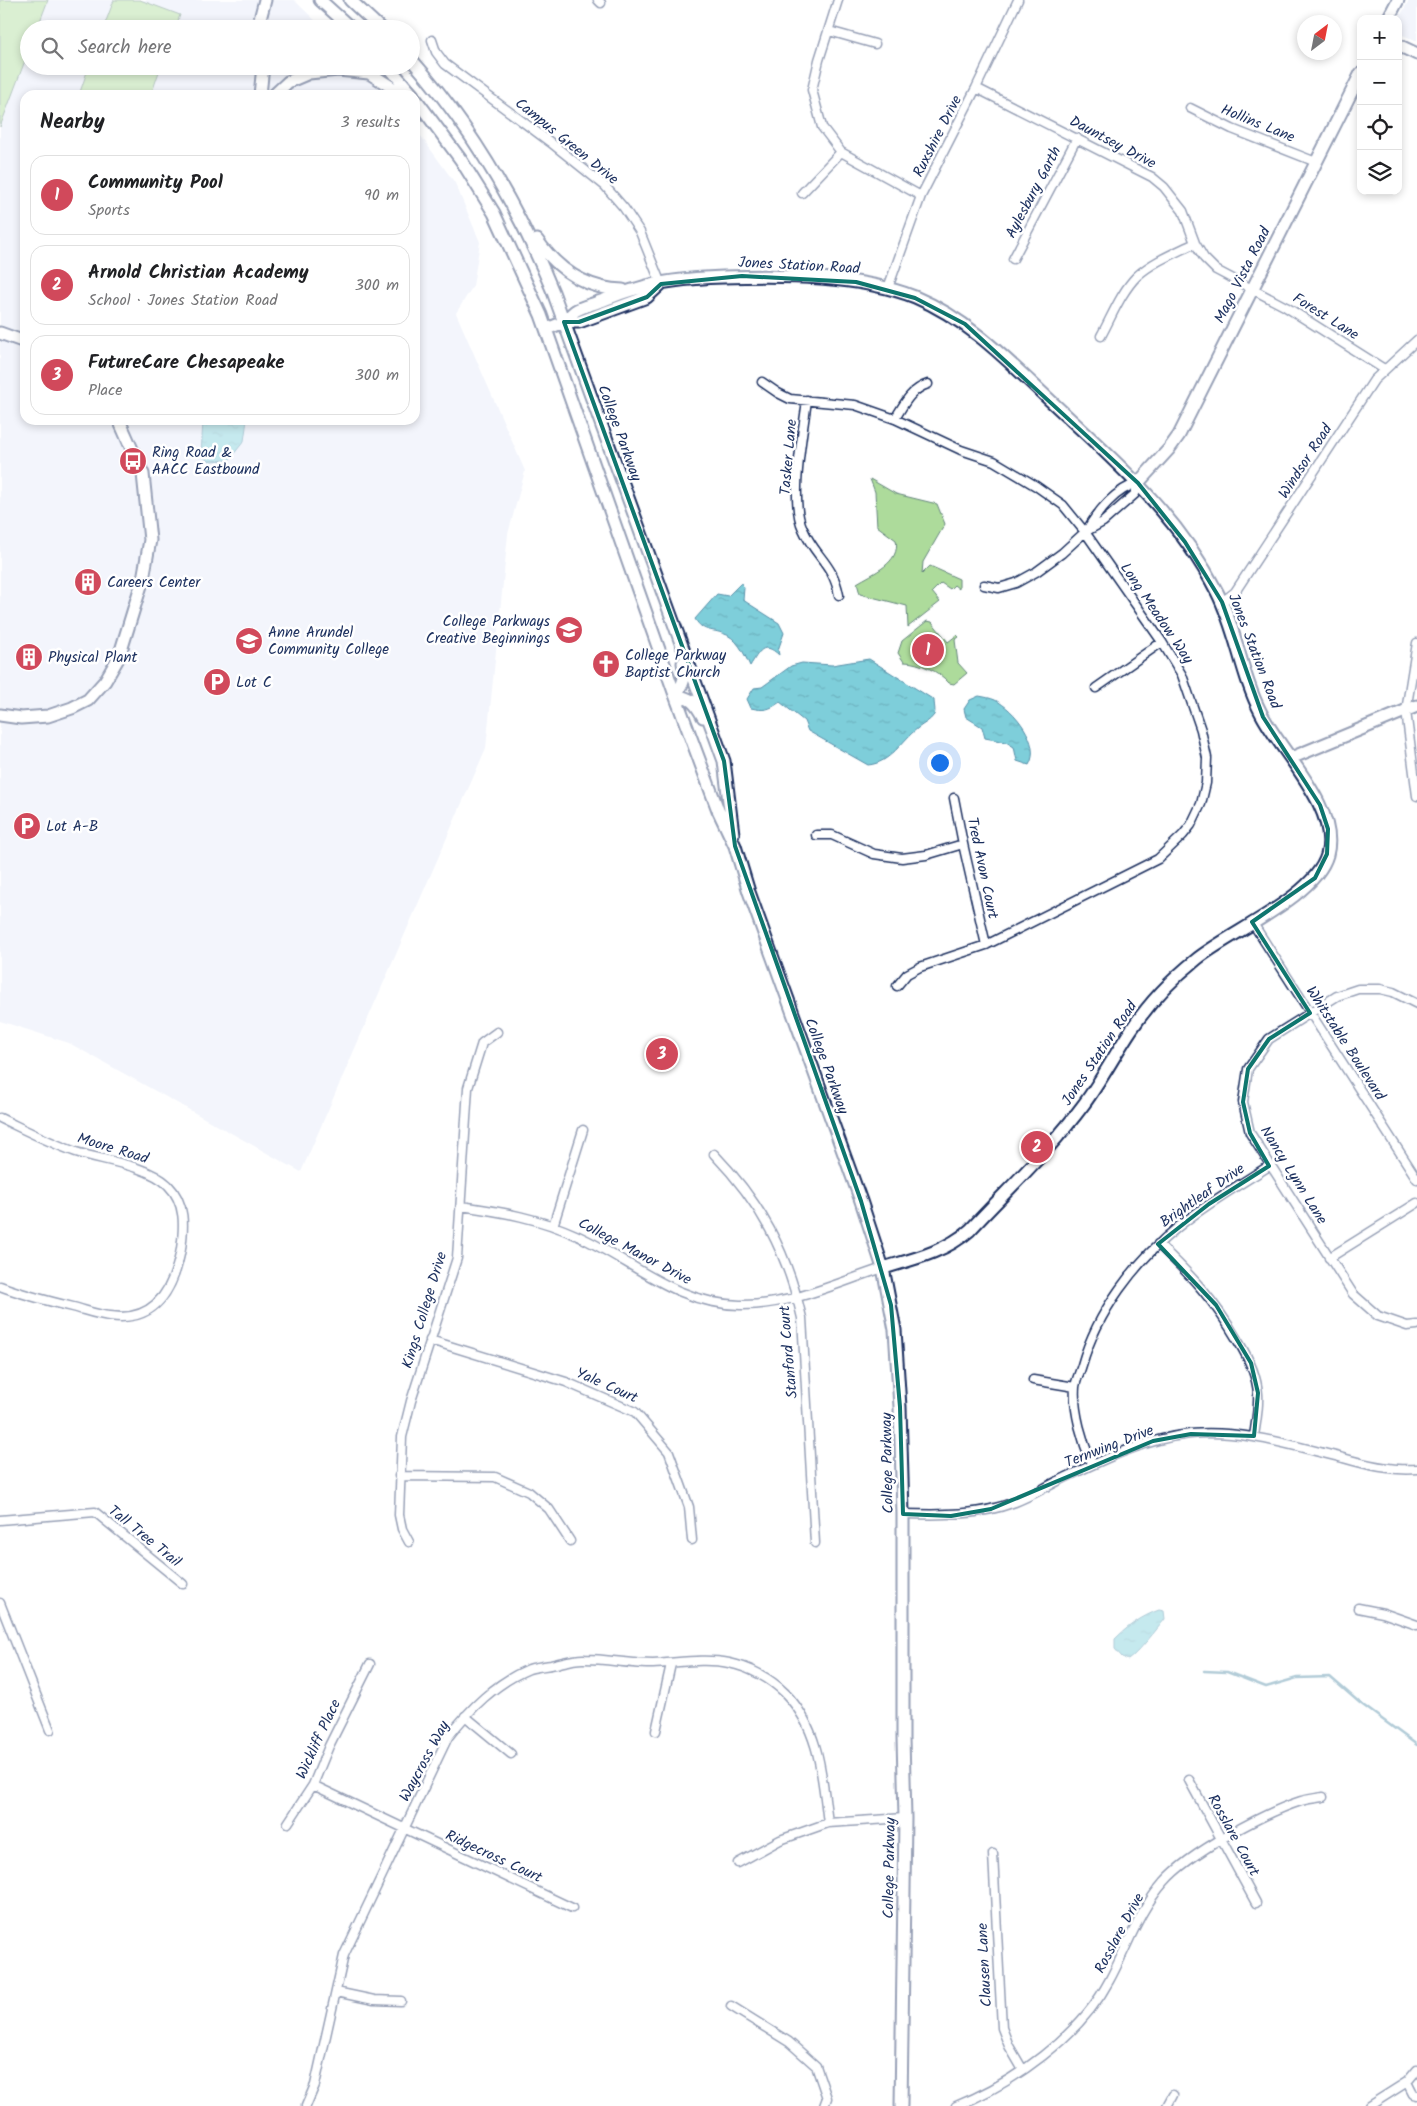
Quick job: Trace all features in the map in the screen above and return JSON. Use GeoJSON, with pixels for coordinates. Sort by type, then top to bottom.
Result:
{"type":"FeatureCollection","features":[{"type":"Feature","properties":{"kind":"main road"},"geometry":{"type":"LineString","coordinates":[[256,0],[259,20]]}},
{"type":"Feature","properties":{"kind":"main road"},"geometry":{"type":"LineString","coordinates":[[261,20],[265,0]]}},
{"type":"Feature","properties":{"kind":"main road"},"geometry":{"type":"LineString","coordinates":[[320,0],[342,20]]}},
{"type":"Feature","properties":{"kind":"main road"},"geometry":{"type":"LineString","coordinates":[[350,0],[371,20]]}},
{"type":"Feature","properties":{"kind":"main road"},"geometry":{"type":"LineString","coordinates":[[1390,15],[1398,0]]}},
{"type":"Feature","properties":{"kind":"main road"},"geometry":{"type":"LineString","coordinates":[[1402,47],[1417,54]]}},
{"type":"Feature","properties":{"kind":"main road","name":"College Parkway"},"geometry":{"type":"LineString","coordinates":[[420,70],[449,104],[476,142],[536,249],[724,761],[735,846]]}},
{"type":"Feature","properties":{"kind":"main road"},"geometry":{"type":"LineString","coordinates":[[261,90],[263,75]]}},
{"type":"Feature","properties":{"kind":"main road"},"geometry":{"type":"LineString","coordinates":[[279,90],[288,82],[303,75]]}},
{"type":"Feature","properties":{"kind":"main road"},"geometry":{"type":"LineString","coordinates":[[372,75],[396,90]]}},
{"type":"Feature","properties":{"kind":"main road"},"geometry":{"type":"LineString","coordinates":[[395,75],[408,90]]}},
{"type":"Feature","properties":{"kind":"main road","name":"Mago Vista Road"},"geometry":{"type":"LineString","coordinates":[[1138,483],[1179,435],[1357,81]]}},
{"type":"Feature","properties":{"kind":"main road","name":"College Parkway"},"geometry":{"type":"LineString","coordinates":[[420,104],[461,160],[494,213],[547,329],[675,695],[718,810],[735,846],[749,892],[860,1201],[882,1268],[895,1330],[900,1407],[903,1514],[905,1818],[901,2106]]}},
{"type":"Feature","properties":{"kind":"main road"},"geometry":{"type":"LineString","coordinates":[[420,108],[432,119]]}},
{"type":"Feature","properties":{"kind":"main road"},"geometry":{"type":"LineString","coordinates":[[517,213],[548,256],[571,275],[598,287],[630,291]]}},
{"type":"Feature","properties":{"kind":"main road","name":"Jones Station Road"},"geometry":{"type":"LineString","coordinates":[[564,322],[574,311],[630,291],[702,278],[742,276],[826,279],[888,288],[941,310],[965,324],[1012,364],[1138,483],[1161,508],[1201,565],[1222,602],[1231,623],[1253,695],[1263,717],[1291,758],[1326,818],[1330,841],[1323,867],[1315,878],[1288,900],[1198,958],[1156,998],[1132,1027],[1080,1109],[1039,1158],[970,1230],[958,1241],[941,1250],[882,1268]]}},
{"type":"Feature","properties":{"kind":"main road","name":"Jones Station Road"},"geometry":{"type":"LineString","coordinates":[[547,329],[564,322],[579,322],[646,297],[661,284]]}},
{"type":"Feature","properties":{"kind":"main road"},"geometry":{"type":"LineString","coordinates":[[0,333],[20,340]]}},
{"type":"Feature","properties":{"kind":"main road"},"geometry":{"type":"LineString","coordinates":[[0,715],[21,718],[48,716],[88,700],[105,681],[119,657],[143,579],[150,540],[143,474],[121,425]]}},
{"type":"Feature","properties":{"kind":"main road"},"geometry":{"type":"LineString","coordinates":[[676,630],[685,674],[683,685],[675,695],[687,697],[699,710],[724,761]]}},
{"type":"Feature","properties":{"kind":"main road"},"geometry":{"type":"LineString","coordinates":[[1291,758],[1417,706]]}},
{"type":"Feature","properties":{"kind":"street"},"geometry":{"type":"LineString","coordinates":[[838,0],[818,60],[812,90],[822,126],[841,152],[922,196]]}},
{"type":"Feature","properties":{"kind":"street","name":"Ruxshire Drive"},"geometry":{"type":"LineString","coordinates":[[888,288],[922,196],[1018,0]]}},
{"type":"Feature","properties":{"kind":"street"},"geometry":{"type":"LineString","coordinates":[[829,31],[875,44]]}},
{"type":"Feature","properties":{"kind":"street","name":"Campus Green Drive"},"geometry":{"type":"LineString","coordinates":[[432,40],[436,52],[445,64],[550,142],[605,186],[624,208],[640,232],[661,284]]}},
{"type":"Feature","properties":{"kind":"street","name":"Dauntsey Drive"},"geometry":{"type":"LineString","coordinates":[[976,88],[1152,177],[1164,186],[1183,211],[1195,243],[1204,258],[1216,270],[1251,289]]}},
{"type":"Feature","properties":{"kind":"street","name":"Hollins Lane"},"geometry":{"type":"LineString","coordinates":[[1190,108],[1232,129],[1316,162]]}},
{"type":"Feature","properties":{"kind":"street","name":"Aylesbury Garth"},"geometry":{"type":"LineString","coordinates":[[1013,259],[1077,138]]}},
{"type":"Feature","properties":{"kind":"street"},"geometry":{"type":"LineString","coordinates":[[802,192],[841,152]]}},
{"type":"Feature","properties":{"kind":"street"},"geometry":{"type":"LineString","coordinates":[[1101,336],[1121,298],[1136,277],[1154,264],[1195,243]]}},
{"type":"Feature","properties":{"kind":"street","name":"Forest Lane"},"geometry":{"type":"LineString","coordinates":[[1251,289],[1302,316],[1384,369]]}},
{"type":"Feature","properties":{"kind":"street","name":"Windsor Road"},"geometry":{"type":"LineString","coordinates":[[1222,602],[1235,592],[1364,394],[1384,369],[1417,340]]}},
{"type":"Feature","properties":{"kind":"street","name":"Long Meadow Way"},"geometry":{"type":"LineString","coordinates":[[762,382],[790,399],[856,405],[895,420],[961,450],[994,461],[1036,486],[1063,505],[1086,532],[1162,642],[1182,675],[1201,730],[1207,758],[1206,783],[1201,804],[1191,825],[1175,844],[1158,859],[986,945],[920,967],[907,974],[897,986]]}},
{"type":"Feature","properties":{"kind":"street"},"geometry":{"type":"LineString","coordinates":[[895,420],[911,393],[918,387],[928,384]]}},
{"type":"Feature","properties":{"kind":"street","name":"Tasker Lane"},"geometry":{"type":"LineString","coordinates":[[807,400],[797,492],[798,511],[802,528],[814,550],[828,565],[836,580],[839,595]]}},
{"type":"Feature","properties":{"kind":"street"},"geometry":{"type":"LineString","coordinates":[[984,585],[999,588],[1016,583],[1049,563],[1086,532],[1097,514],[1127,486],[1138,483]]}},
{"type":"Feature","properties":{"kind":"street"},"geometry":{"type":"LineString","coordinates":[[1096,688],[1162,642]]}},
{"type":"Feature","properties":{"kind":"street"},"geometry":{"type":"LineString","coordinates":[[1417,643],[1406,711],[1417,796]]}},
{"type":"Feature","properties":{"kind":"street","name":"Tred Avon Court"},"geometry":{"type":"LineString","coordinates":[[954,798],[962,844],[986,945]]}},
{"type":"Feature","properties":{"kind":"street"},"geometry":{"type":"LineString","coordinates":[[816,835],[832,835],[874,854],[902,858],[926,855],[962,844]]}},
{"type":"Feature","properties":{"kind":"street","name":"Whitstable Boulevard"},"geometry":{"type":"LineString","coordinates":[[1252,922],[1354,1078],[1417,1179]]}},
{"type":"Feature","properties":{"kind":"street","name":"Nancy Lynn Lane"},"geometry":{"type":"LineString","coordinates":[[1417,1004],[1393,992],[1380,989],[1358,990],[1337,996],[1269,1039],[1248,1069],[1243,1102],[1250,1134],[1353,1294],[1378,1316],[1407,1326],[1417,1325]]}},
{"type":"Feature","properties":{"kind":"street","name":"Kings College Drive"},"geometry":{"type":"LineString","coordinates":[[409,1542],[402,1530],[399,1515],[402,1437],[456,1258],[468,1088],[482,1043],[497,1032]]}},
{"type":"Feature","properties":{"kind":"street","name":"Moore Road"},"geometry":{"type":"LineString","coordinates":[[0,1118],[37,1136],[75,1151],[150,1173],[169,1186],[178,1200],[184,1218],[178,1263],[170,1287],[154,1305],[132,1315],[110,1316],[24,1295],[0,1286]]}},
{"type":"Feature","properties":{"kind":"street"},"geometry":{"type":"LineString","coordinates":[[553,1226],[583,1130]]}},
{"type":"Feature","properties":{"kind":"street","name":"Stanford Court"},"geometry":{"type":"LineString","coordinates":[[714,1154],[735,1176],[768,1224],[789,1270],[797,1297],[802,1318],[816,1542]]}},
{"type":"Feature","properties":{"kind":"street","name":"Brightleaf Drive"},"geometry":{"type":"LineString","coordinates":[[1092,1464],[1080,1430],[1075,1387],[1086,1348],[1098,1323],[1132,1274],[1158,1244],[1209,1204],[1270,1166]]}},
{"type":"Feature","properties":{"kind":"street"},"geometry":{"type":"LineString","coordinates":[[1329,1258],[1417,1203]]}},
{"type":"Feature","properties":{"kind":"street","name":"College Manor Drive"},"geometry":{"type":"LineString","coordinates":[[461,1206],[511,1212],[553,1226],[601,1247],[664,1285],[700,1299],[740,1305],[797,1297],[882,1268]]}},
{"type":"Feature","properties":{"kind":"street"},"geometry":{"type":"LineString","coordinates":[[1158,1244],[1191,1275],[1216,1305],[1251,1363],[1258,1393],[1254,1436]]}},
{"type":"Feature","properties":{"kind":"street","name":"Yale Court"},"geometry":{"type":"LineString","coordinates":[[430,1340],[566,1382],[635,1412],[669,1452],[689,1507],[692,1540]]}},
{"type":"Feature","properties":{"kind":"street"},"geometry":{"type":"LineString","coordinates":[[1033,1380],[1075,1387]]}},
{"type":"Feature","properties":{"kind":"street","name":"Ternwing Drive"},"geometry":{"type":"LineString","coordinates":[[903,1514],[951,1516],[991,1509],[1015,1502],[1092,1464],[1153,1441],[1181,1436],[1228,1434],[1254,1436],[1377,1467],[1417,1469]]}},
{"type":"Feature","properties":{"kind":"street"},"geometry":{"type":"LineString","coordinates":[[399,1476],[495,1477],[529,1492],[549,1509],[570,1540]]}},
{"type":"Feature","properties":{"kind":"street","name":"Tall Tree Trail"},"geometry":{"type":"LineString","coordinates":[[0,1520],[94,1512],[183,1584]]}},
{"type":"Feature","properties":{"kind":"street"},"geometry":{"type":"LineString","coordinates":[[0,1603],[50,1730]]}},
{"type":"Feature","properties":{"kind":"street"},"geometry":{"type":"LineString","coordinates":[[1358,1608],[1383,1613],[1417,1625]]}},
{"type":"Feature","properties":{"kind":"street","name":"Waycross Way"},"geometry":{"type":"LineString","coordinates":[[306,2106],[315,2085],[344,1955],[448,1737],[464,1716],[493,1689],[529,1669],[583,1658],[634,1664],[715,1661],[746,1668],[770,1680],[785,1693],[803,1716],[819,1754],[828,1823]]}},
{"type":"Feature","properties":{"kind":"street","name":"Wickliff Place"},"geometry":{"type":"LineString","coordinates":[[288,1823],[313,1785],[329,1746],[370,1664]]}},
{"type":"Feature","properties":{"kind":"street"},"geometry":{"type":"LineString","coordinates":[[656,1732],[671,1664]]}},
{"type":"Feature","properties":{"kind":"street"},"geometry":{"type":"LineString","coordinates":[[464,1716],[511,1754]]}},
{"type":"Feature","properties":{"kind":"street","name":"Rosslare Court"},"geometry":{"type":"LineString","coordinates":[[1189,1780],[1256,1903]]}},
{"type":"Feature","properties":{"kind":"street","name":"Ridgecross Court"},"geometry":{"type":"LineString","coordinates":[[313,1785],[572,1908]]}},
{"type":"Feature","properties":{"kind":"street","name":"Rosslare Drive"},"geometry":{"type":"LineString","coordinates":[[956,2106],[1023,2070],[1068,2033],[1092,2006],[1108,1983],[1146,1906],[1164,1881],[1190,1859],[1221,1840],[1268,1816],[1301,1801],[1323,1797]]}},
{"type":"Feature","properties":{"kind":"street"},"geometry":{"type":"LineString","coordinates":[[738,1863],[780,1840],[828,1823],[905,1818]]}},
{"type":"Feature","properties":{"kind":"street","name":"Clausen Lane"},"geometry":{"type":"LineString","coordinates":[[993,1854],[1001,2021],[1009,2046],[1023,2070]]}},
{"type":"Feature","properties":{"kind":"street"},"geometry":{"type":"LineString","coordinates":[[336,1992],[374,2000],[401,2001]]}},
{"type":"Feature","properties":{"kind":"street"},"geometry":{"type":"LineString","coordinates":[[732,2006],[789,2042],[816,2066],[827,2098],[824,2106]]}},
{"type":"Feature","properties":{"kind":"street"},"geometry":{"type":"LineString","coordinates":[[1369,2106],[1407,2082],[1417,2070]]}},
{"type":"Feature","properties":{"kind":"street"},"geometry":{"type":"LineString","coordinates":[[1407,2082],[1414,2094],[1417,2095]]}},
{"type":"Feature","properties":{"kind":"street"},"geometry":{"type":"LineString","coordinates":[[1167,2106],[1173,2095]]}},
{"type":"Feature","properties":{"kind":"highlighted area"},"geometry":{"type":"Polygon","coordinates":[[[742,276],[856,282],[915,298],[965,324],[1138,483],[1185,542],[1222,602],[1263,717],[1320,805],[1328,829],[1327,854],[1315,878],[1252,922],[1310,1013],[1269,1039],[1248,1069],[1243,1102],[1250,1133],[1269,1166],[1209,1204],[1158,1244],[1216,1305],[1251,1363],[1258,1393],[1254,1436],[1191,1434],[1153,1441],[991,1509],[951,1516],[903,1514],[900,1407],[891,1305],[861,1201],[735,846],[724,761],[564,322],[579,322],[647,297],[661,284],[742,276]]]}},
{"type":"Feature","properties":{"kind":"shaded area","name":"Anne Arundel Community College"},"geometry":{"type":"Polygon","coordinates":[[[0,0],[294,0],[315,20],[20,20],[20,75],[370,75],[383,90],[20,90],[20,425],[420,425],[420,135],[455,183],[480,242],[473,286],[456,313],[525,471],[508,534],[486,748],[301,1172],[69,1043],[0,1021],[0,0]]]}},
{"type":"Feature","properties":{"kind":"shaded area"},"geometry":{"type":"Polygon","coordinates":[[[1409,0],[1417,0],[1417,41],[1402,35],[1401,15],[1409,0]]]}},
{"type":"Feature","properties":{"kind":"green space"},"geometry":{"type":"Polygon","coordinates":[[[0,0],[48,0],[40,20],[20,20],[20,74],[0,127],[0,0]]]}},
{"type":"Feature","properties":{"kind":"green space"},"geometry":{"type":"Polygon","coordinates":[[[114,0],[140,0],[180,15],[178,20],[106,20],[114,0]]]}},
{"type":"Feature","properties":{"kind":"green space"},"geometry":{"type":"Polygon","coordinates":[[[86,75],[158,75],[153,90],[81,90],[86,75]]]}},
{"type":"Feature","properties":{"kind":"green space"},"geometry":{"type":"Polygon","coordinates":[[[870,479],[896,494],[937,504],[945,524],[923,562],[922,574],[930,566],[959,579],[959,589],[954,585],[950,589],[941,583],[932,592],[940,602],[908,627],[907,606],[860,594],[857,583],[878,571],[890,561],[896,548],[896,540],[877,526],[875,492],[870,479]]]}},
{"type":"Feature","properties":{"kind":"green space"},"geometry":{"type":"Polygon","coordinates":[[[927,621],[932,622],[948,642],[957,635],[959,637],[955,640],[958,663],[967,673],[954,684],[949,683],[929,668],[904,662],[898,653],[902,641],[927,621]]]}},
{"type":"Feature","properties":{"kind":"water"},"geometry":{"type":"Polygon","coordinates":[[[203,425],[246,425],[244,441],[229,460],[209,461],[201,456],[203,425]]]}},
{"type":"Feature","properties":{"kind":"water"},"geometry":{"type":"Polygon","coordinates":[[[741,583],[744,588],[743,600],[779,623],[784,633],[778,650],[779,655],[769,648],[765,648],[759,652],[750,666],[739,646],[732,638],[704,628],[695,619],[717,594],[728,596],[741,583]]]}},
{"type":"Feature","properties":{"kind":"water"},"geometry":{"type":"Polygon","coordinates":[[[869,659],[934,700],[935,708],[931,719],[912,733],[889,756],[876,763],[868,765],[808,731],[804,721],[780,702],[766,709],[759,709],[751,708],[747,699],[754,688],[762,687],[791,666],[802,663],[832,665],[869,659]]]}},
{"type":"Feature","properties":{"kind":"water"},"geometry":{"type":"Polygon","coordinates":[[[979,696],[995,700],[1018,719],[1032,747],[1032,757],[1029,765],[1017,761],[1014,747],[1006,742],[985,738],[982,727],[966,717],[964,709],[970,700],[979,696]]]}},
{"type":"Feature","properties":{"kind":"water"},"geometry":{"type":"Polygon","coordinates":[[[1159,1610],[1164,1611],[1165,1619],[1132,1657],[1128,1660],[1122,1657],[1115,1649],[1115,1639],[1136,1622],[1159,1610]]]}},
{"type":"Feature","properties":{"kind":"waterway"},"geometry":{"type":"LineString","coordinates":[[1204,1671],[1227,1672],[1266,1687],[1297,1678],[1330,1677],[1360,1703],[1417,1745]]}},
{"type":"Feature","properties":{"kind":"place","name":"Ring Road & AACC Eastbound"},"geometry":{"type":"Point","coordinates":[133,461]}},
{"type":"Feature","properties":{"kind":"place","name":"Careers Center"},"geometry":{"type":"Point","coordinates":[88,582]}},
{"type":"Feature","properties":{"kind":"place","name":"College Parkways Creative Beginnings"},"geometry":{"type":"Point","coordinates":[569,630]}},
{"type":"Feature","properties":{"kind":"place","name":"Anne Arundel Community College"},"geometry":{"type":"Point","coordinates":[249,641]}},
{"type":"Feature","properties":{"kind":"place","name":"Community Pool"},"geometry":{"type":"Point","coordinates":[928,650]}},
{"type":"Feature","properties":{"kind":"place","name":"Physical Plant"},"geometry":{"type":"Point","coordinates":[29,657]}},
{"type":"Feature","properties":{"kind":"place","name":"College Parkway Baptist Church"},"geometry":{"type":"Point","coordinates":[606,664]}},
{"type":"Feature","properties":{"kind":"place","name":"Lot C"},"geometry":{"type":"Point","coordinates":[217,682]}},
{"type":"Feature","properties":{"kind":"place","name":"Lot A-B"},"geometry":{"type":"Point","coordinates":[27,826]}},
{"type":"Feature","properties":{"kind":"place","name":"FutureCare Chesapeake"},"geometry":{"type":"Point","coordinates":[662,1054]}},
{"type":"Feature","properties":{"kind":"place","name":"Arnold Christian Academy"},"geometry":{"type":"Point","coordinates":[1037,1147]}}]}
